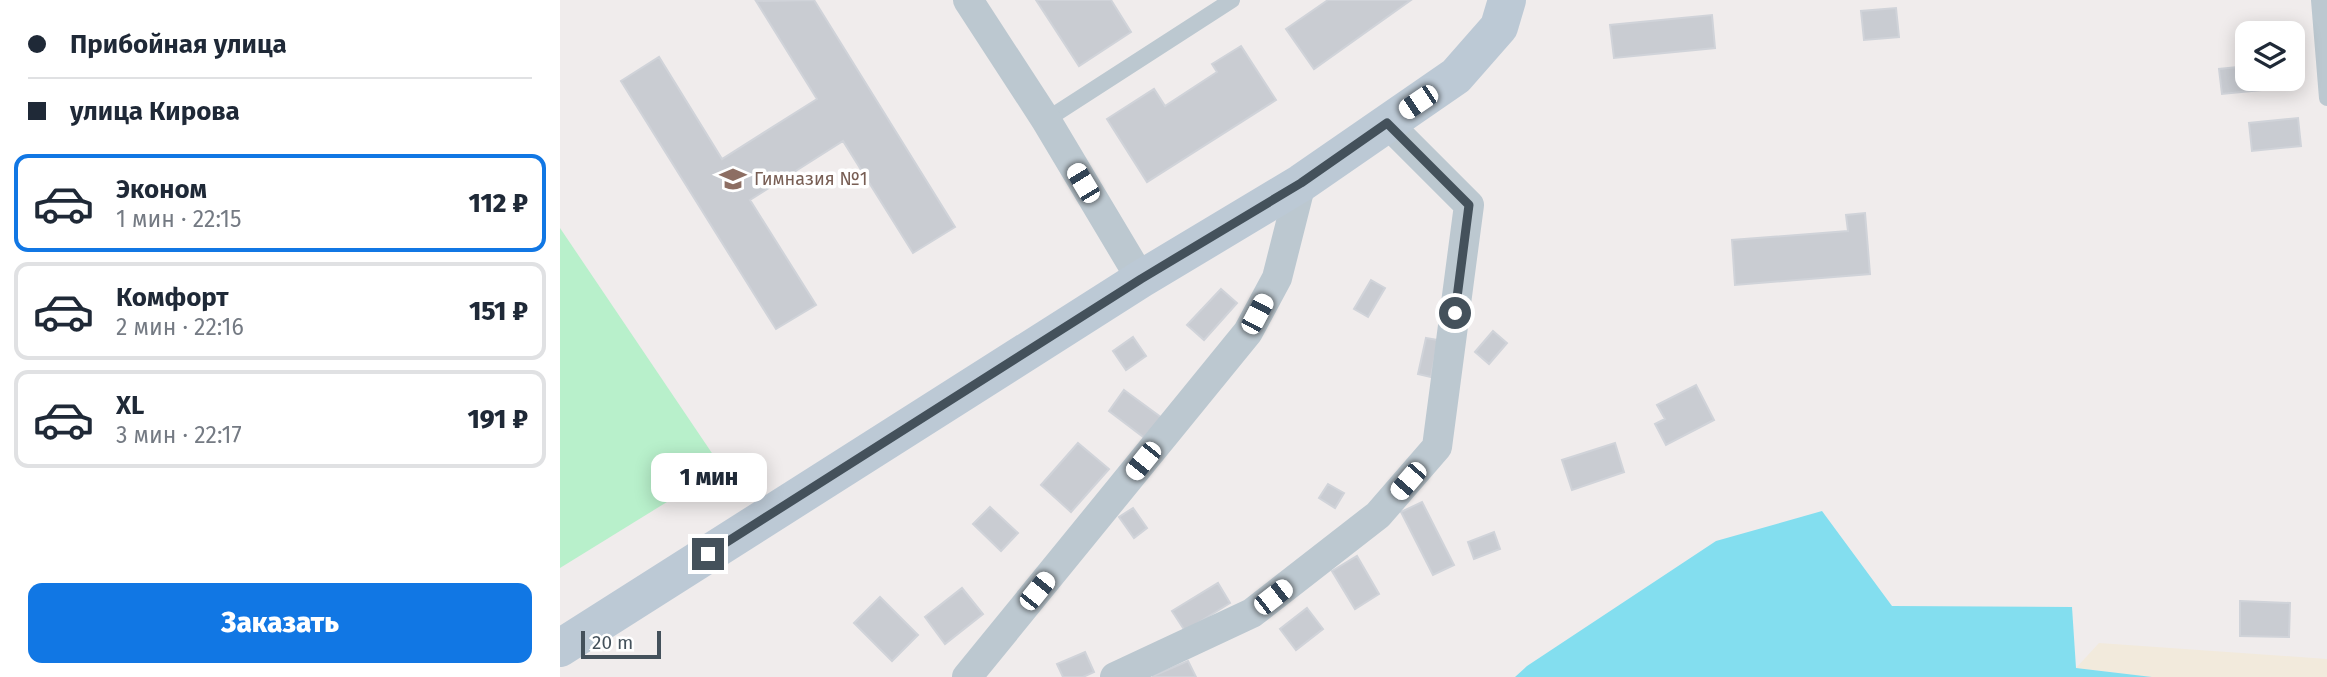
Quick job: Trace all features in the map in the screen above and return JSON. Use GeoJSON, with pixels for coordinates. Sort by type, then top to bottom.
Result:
{"type":"FeatureCollection","features":[{"type":"Feature","properties":{"kind":"main road"},"geometry":{"type":"LineString","coordinates":[[560,648],[1141,279],[1301,183],[1456,76],[1503,14]]}},
{"type":"Feature","properties":{"kind":"street"},"geometry":{"type":"LineString","coordinates":[[968,0],[1046,121],[1141,279]]}},
{"type":"Feature","properties":{"kind":"street"},"geometry":{"type":"LineString","coordinates":[[1115,677],[1252,613],[1378,515],[1437,447],[1469,205],[1387,123]]}},
{"type":"Feature","properties":{"kind":"street"},"geometry":{"type":"LineString","coordinates":[[967,677],[1248,332],[1277,278],[1301,183]]}},
{"type":"Feature","properties":{"kind":"lane"},"geometry":{"type":"LineString","coordinates":[[1046,121],[1232,0]]}},
{"type":"Feature","properties":{"kind":"lane"},"geometry":{"type":"LineString","coordinates":[[2319,0],[2327,98]]}},
{"type":"Feature","properties":{"kind":"green space"},"geometry":{"type":"Polygon","coordinates":[[[560,228],[722,468],[560,568],[560,228]]]}},
{"type":"Feature","properties":{"kind":"sand"},"geometry":{"type":"Polygon","coordinates":[[[2099,643],[2327,659],[2327,677],[2152,677],[2076,668],[2099,643]]]}},
{"type":"Feature","properties":{"kind":"water"},"geometry":{"type":"Polygon","coordinates":[[[1822,511],[1892,606],[2072,607],[2076,668],[2152,677],[1515,677],[1527,666],[1716,541],[1822,511]]]}},
{"type":"Feature","properties":{"kind":"building","name":"Гимназия №1"},"geometry":{"type":"Polygon","coordinates":[[[814,0],[955,227],[913,253],[843,141],[750,200],[816,305],[776,329],[621,81],[659,57],[722,159],[817,99],[756,1],[814,0]]]}},
{"type":"Feature","properties":{"kind":"building"},"geometry":{"type":"Polygon","coordinates":[[[1036,0],[1111,0],[1131,32],[1079,66],[1036,0]]]}},
{"type":"Feature","properties":{"kind":"building"},"geometry":{"type":"Polygon","coordinates":[[[1328,0],[1411,0],[1314,69],[1286,29],[1328,0]]]}},
{"type":"Feature","properties":{"kind":"building"},"geometry":{"type":"Polygon","coordinates":[[[1896,8],[1899,37],[1864,40],[1861,11],[1896,8]]]}},
{"type":"Feature","properties":{"kind":"building"},"geometry":{"type":"Polygon","coordinates":[[[1712,15],[1715,48],[1614,58],[1610,25],[1712,15]]]}},
{"type":"Feature","properties":{"kind":"building"},"geometry":{"type":"Polygon","coordinates":[[[1241,46],[1276,100],[1147,182],[1107,119],[1154,89],[1165,106],[1217,72],[1212,64],[1241,46]]]}},
{"type":"Feature","properties":{"kind":"building"},"geometry":{"type":"Polygon","coordinates":[[[2235,67],[2235,91],[2251,91],[2222,94],[2219,69],[2235,67]]]}},
{"type":"Feature","properties":{"kind":"building"},"geometry":{"type":"Polygon","coordinates":[[[2298,118],[2301,146],[2252,151],[2249,123],[2298,118]]]}},
{"type":"Feature","properties":{"kind":"building"},"geometry":{"type":"Polygon","coordinates":[[[1865,213],[1870,274],[1735,285],[1732,240],[1848,231],[1846,215],[1865,213]]]}},
{"type":"Feature","properties":{"kind":"building"},"geometry":{"type":"Polygon","coordinates":[[[1371,280],[1385,288],[1368,317],[1354,309],[1371,280]]]}},
{"type":"Feature","properties":{"kind":"building"},"geometry":{"type":"Polygon","coordinates":[[[1221,289],[1237,303],[1204,340],[1187,325],[1221,289]]]}},
{"type":"Feature","properties":{"kind":"building"},"geometry":{"type":"Polygon","coordinates":[[[1493,331],[1507,343],[1489,364],[1475,352],[1493,331]]]}},
{"type":"Feature","properties":{"kind":"building"},"geometry":{"type":"Polygon","coordinates":[[[1133,337],[1146,356],[1126,370],[1113,351],[1133,337]]]}},
{"type":"Feature","properties":{"kind":"building"},"geometry":{"type":"Polygon","coordinates":[[[1426,338],[1438,340],[1431,377],[1418,374],[1426,338]]]}},
{"type":"Feature","properties":{"kind":"building"},"geometry":{"type":"Polygon","coordinates":[[[1696,385],[1714,420],[1666,445],[1655,424],[1665,419],[1657,405],[1696,385]]]}},
{"type":"Feature","properties":{"kind":"building"},"geometry":{"type":"Polygon","coordinates":[[[1124,390],[1162,418],[1146,439],[1109,411],[1124,390]]]}},
{"type":"Feature","properties":{"kind":"building"},"geometry":{"type":"Polygon","coordinates":[[[1078,443],[1109,469],[1071,512],[1041,485],[1078,443]]]}},
{"type":"Feature","properties":{"kind":"building"},"geometry":{"type":"Polygon","coordinates":[[[1615,443],[1624,472],[1572,490],[1562,460],[1615,443]]]}},
{"type":"Feature","properties":{"kind":"building"},"geometry":{"type":"Polygon","coordinates":[[[1328,484],[1344,493],[1335,508],[1319,498],[1328,484]]]}},
{"type":"Feature","properties":{"kind":"building"},"geometry":{"type":"Polygon","coordinates":[[[1422,502],[1454,565],[1433,575],[1401,512],[1422,502]]]}},
{"type":"Feature","properties":{"kind":"building"},"geometry":{"type":"Polygon","coordinates":[[[990,507],[1018,533],[1001,551],[973,524],[990,507]]]}},
{"type":"Feature","properties":{"kind":"building"},"geometry":{"type":"Polygon","coordinates":[[[1133,508],[1147,528],[1134,538],[1119,517],[1133,508]]]}},
{"type":"Feature","properties":{"kind":"building"},"geometry":{"type":"Polygon","coordinates":[[[1494,532],[1500,549],[1474,559],[1468,542],[1494,532]]]}},
{"type":"Feature","properties":{"kind":"building"},"geometry":{"type":"Polygon","coordinates":[[[1357,556],[1379,594],[1355,609],[1332,571],[1357,556]]]}},
{"type":"Feature","properties":{"kind":"building"},"geometry":{"type":"Polygon","coordinates":[[[1218,583],[1230,603],[1185,631],[1172,611],[1218,583]]]}},
{"type":"Feature","properties":{"kind":"building"},"geometry":{"type":"Polygon","coordinates":[[[962,588],[983,614],[945,644],[925,617],[962,588]]]}},
{"type":"Feature","properties":{"kind":"building"},"geometry":{"type":"Polygon","coordinates":[[[880,597],[918,635],[892,661],[854,623],[880,597]]]}},
{"type":"Feature","properties":{"kind":"building"},"geometry":{"type":"Polygon","coordinates":[[[2240,601],[2290,603],[2289,637],[2240,636],[2240,601]]]}},
{"type":"Feature","properties":{"kind":"building"},"geometry":{"type":"Polygon","coordinates":[[[1307,608],[1323,629],[1296,650],[1280,629],[1307,608]]]}},
{"type":"Feature","properties":{"kind":"building"},"geometry":{"type":"Polygon","coordinates":[[[1085,652],[1094,672],[1083,677],[1063,677],[1057,664],[1085,652]]]}},
{"type":"Feature","properties":{"kind":"building"},"geometry":{"type":"Polygon","coordinates":[[[1188,661],[1196,677],[1153,677],[1153,676],[1188,661]]]}},
{"type":"Feature","properties":{"kind":"place","name":"Гимназия №1"},"geometry":{"type":"Point","coordinates":[733,179]}},
{"type":"Feature","properties":{"kind":"route"},"geometry":{"type":"LineString","coordinates":[[708,554],[1141,279],[1301,183],[1387,123],[1469,205],[1455,313]]}}]}
